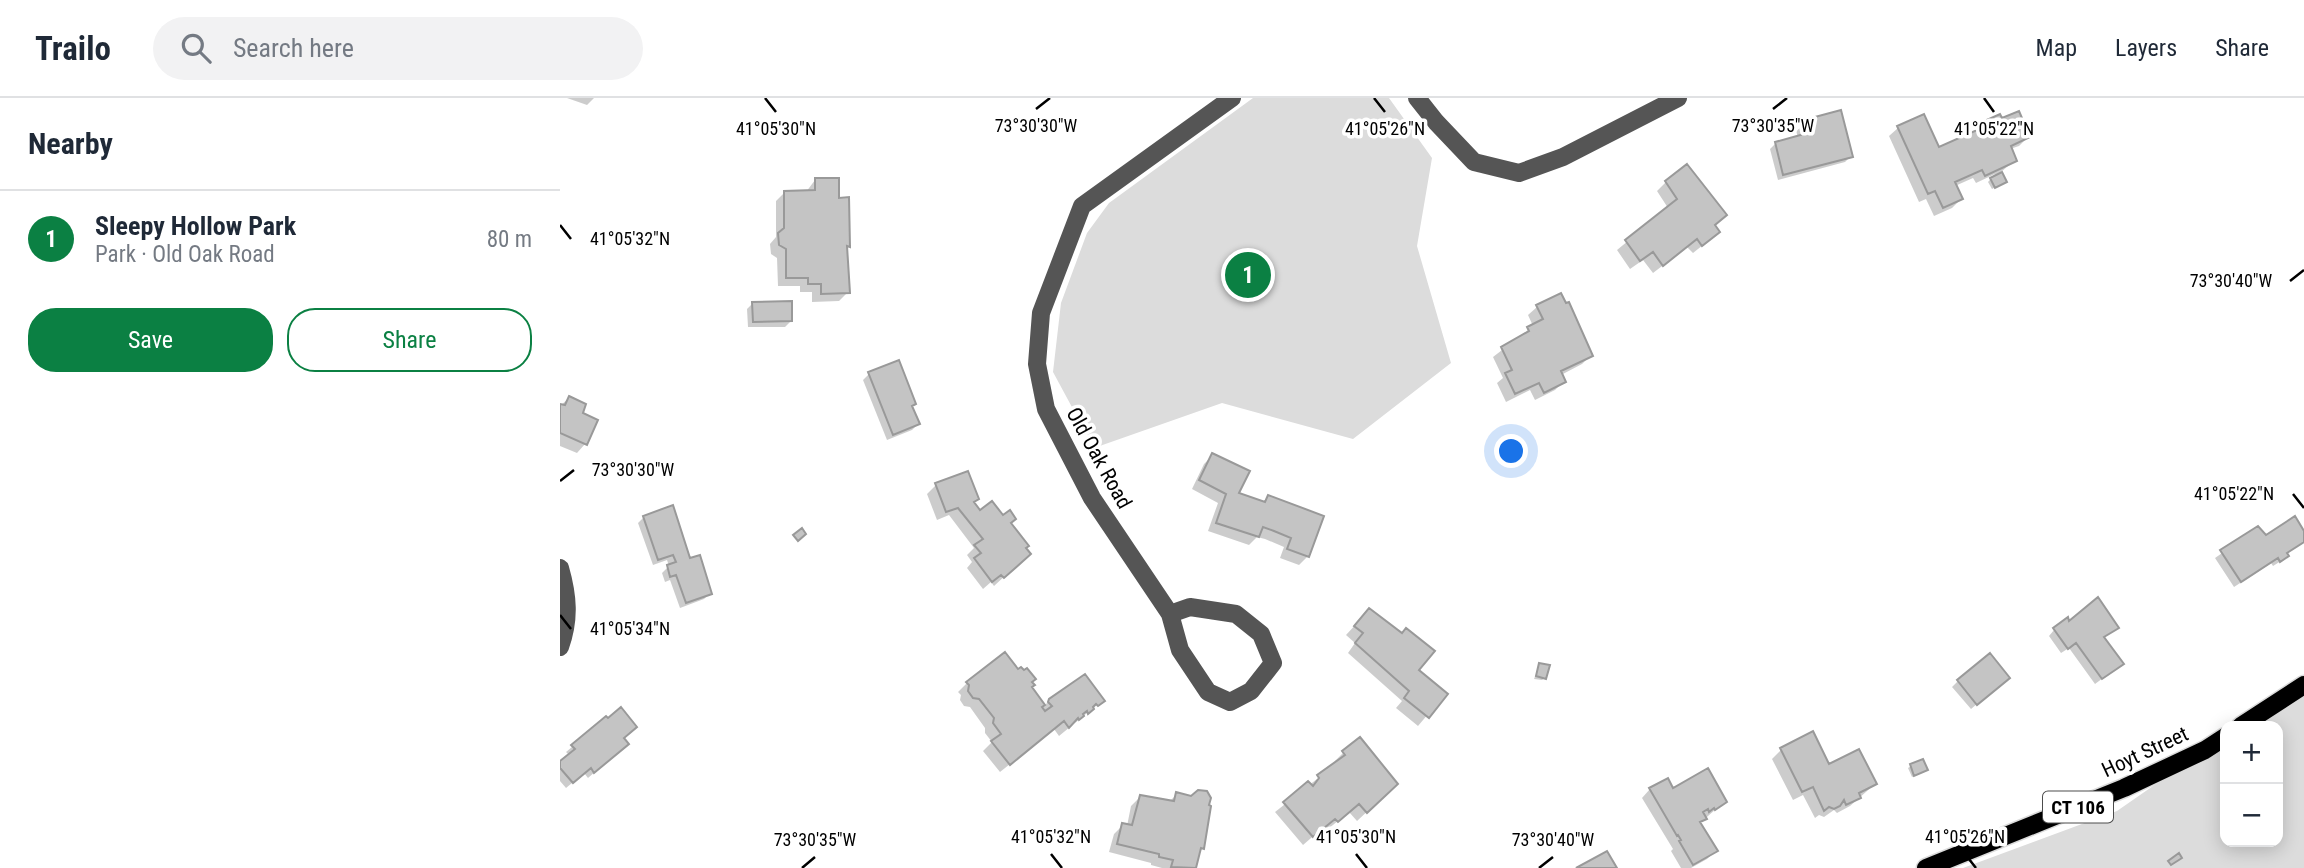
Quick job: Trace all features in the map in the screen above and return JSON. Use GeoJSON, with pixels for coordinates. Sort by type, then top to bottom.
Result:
{"type":"FeatureCollection","features":[{"type":"Feature","properties":{"kind":"main road"},"geometry":{"type":"LineString","coordinates":[[2249,721],[2304,685]]}},
{"type":"Feature","properties":{"kind":"main road","name":"Hoyt Street"},"geometry":{"type":"LineString","coordinates":[[1926,868],[2124,788],[2220,740]]}},
{"type":"Feature","properties":{"kind":"street","name":"Old Oak Road"},"geometry":{"type":"LineString","coordinates":[[1170,614],[1190,607],[1236,614],[1261,635],[1273,663],[1251,691],[1230,702],[1208,692],[1180,650],[1170,614],[1093,498],[1046,409],[1037,364],[1041,313],[1082,206],[1232,98]]}},
{"type":"Feature","properties":{"kind":"street"},"geometry":{"type":"LineString","coordinates":[[1417,98],[1474,162],[1519,173],[1563,157],[1678,98]]}},
{"type":"Feature","properties":{"kind":"street"},"geometry":{"type":"LineString","coordinates":[[560,568],[568,599],[568,621],[560,647]]}},
{"type":"Feature","properties":{"kind":"shaded area"},"geometry":{"type":"Polygon","coordinates":[[[1253,98],[1389,98],[1432,158],[1417,246],[1451,363],[1353,439],[1222,403],[1094,448],[1053,372],[1061,303],[1087,233],[1109,203],[1253,98]]]}},
{"type":"Feature","properties":{"kind":"shaded area"},"geometry":{"type":"Polygon","coordinates":[[[2304,684],[2304,868],[1963,868],[2117,811],[2220,739],[2220,847],[2283,847],[2283,721],[2247,721],[2304,684]]]}},
{"type":"Feature","properties":{"kind":"building"},"geometry":{"type":"Polygon","coordinates":[[[1841,110],[1853,157],[1783,175],[1775,142],[1804,134],[1801,123],[1811,121],[1811,118],[1841,110]]]}},
{"type":"Feature","properties":{"kind":"building"},"geometry":{"type":"Polygon","coordinates":[[[2019,111],[2030,137],[2011,146],[2017,161],[1985,176],[1982,170],[1955,182],[1963,199],[1943,208],[1935,191],[1928,194],[1897,126],[1924,114],[1939,147],[1984,127],[1982,122],[2000,114],[2002,118],[2019,111]]]}},
{"type":"Feature","properties":{"kind":"building"},"geometry":{"type":"Polygon","coordinates":[[[1687,164],[1727,215],[1715,225],[1720,232],[1702,246],[1697,239],[1663,266],[1653,252],[1640,261],[1625,240],[1677,199],[1665,181],[1687,164]]]}},
{"type":"Feature","properties":{"kind":"building"},"geometry":{"type":"Polygon","coordinates":[[[2002,172],[2007,182],[1995,188],[1990,178],[2002,172]]]}},
{"type":"Feature","properties":{"kind":"building"},"geometry":{"type":"Polygon","coordinates":[[[815,178],[839,178],[839,198],[849,197],[850,247],[847,246],[850,293],[821,294],[821,284],[808,284],[808,278],[786,278],[786,249],[779,245],[778,233],[784,228],[784,191],[815,190],[815,178]]]}},
{"type":"Feature","properties":{"kind":"building"},"geometry":{"type":"Polygon","coordinates":[[[1561,293],[1566,303],[1569,302],[1593,356],[1561,371],[1566,382],[1544,393],[1539,383],[1515,394],[1505,373],[1512,370],[1501,347],[1529,331],[1527,327],[1543,319],[1536,305],[1561,293]]]}},
{"type":"Feature","properties":{"kind":"building"},"geometry":{"type":"Polygon","coordinates":[[[792,301],[792,321],[753,322],[752,302],[792,301]]]}},
{"type":"Feature","properties":{"kind":"building"},"geometry":{"type":"Polygon","coordinates":[[[899,360],[916,404],[912,406],[920,424],[893,435],[868,372],[899,360]]]}},
{"type":"Feature","properties":{"kind":"building"},"geometry":{"type":"Polygon","coordinates":[[[569,396],[586,404],[583,413],[598,420],[587,445],[560,433],[560,404],[565,405],[569,396]]]}},
{"type":"Feature","properties":{"kind":"building"},"geometry":{"type":"Polygon","coordinates":[[[1212,453],[1250,471],[1239,493],[1265,502],[1268,495],[1324,516],[1309,557],[1287,549],[1291,538],[1274,531],[1263,527],[1259,537],[1216,523],[1226,494],[1199,480],[1212,453]]]}},
{"type":"Feature","properties":{"kind":"building"},"geometry":{"type":"Polygon","coordinates":[[[968,471],[979,499],[974,502],[980,510],[992,501],[1003,515],[1010,510],[1016,519],[1011,523],[1029,546],[1026,548],[1031,554],[1004,578],[1001,575],[992,582],[974,558],[981,553],[974,545],[983,539],[958,508],[946,512],[935,483],[968,471]]]}},
{"type":"Feature","properties":{"kind":"building"},"geometry":{"type":"Polygon","coordinates":[[[673,505],[690,558],[700,555],[712,594],[686,603],[676,575],[670,577],[667,565],[676,562],[673,555],[658,560],[643,516],[673,505]]]}},
{"type":"Feature","properties":{"kind":"building"},"geometry":{"type":"Polygon","coordinates":[[[2295,516],[2304,531],[2304,542],[2287,553],[2289,556],[2280,562],[2278,558],[2241,582],[2220,550],[2258,526],[2266,535],[2295,516]]]}},
{"type":"Feature","properties":{"kind":"building"},"geometry":{"type":"Polygon","coordinates":[[[802,528],[806,534],[798,541],[793,535],[802,528]]]}},
{"type":"Feature","properties":{"kind":"building"},"geometry":{"type":"Polygon","coordinates":[[[2098,597],[2119,628],[2104,637],[2124,664],[2102,679],[2076,643],[2068,649],[2053,628],[2068,617],[2069,621],[2098,597]]]}},
{"type":"Feature","properties":{"kind":"building"},"geometry":{"type":"Polygon","coordinates":[[[1369,608],[1402,633],[1406,628],[1435,651],[1419,670],[1448,694],[1429,718],[1404,698],[1409,691],[1355,643],[1363,633],[1354,626],[1369,608]]]}},
{"type":"Feature","properties":{"kind":"building"},"geometry":{"type":"Polygon","coordinates":[[[1005,652],[1018,669],[1027,668],[1036,679],[1032,682],[1035,685],[1032,687],[1045,705],[1042,707],[1045,711],[1052,706],[1048,702],[1049,699],[1085,674],[1105,701],[1098,706],[1096,704],[1094,709],[1083,714],[1084,716],[1079,720],[1078,718],[1069,728],[1064,721],[1010,765],[991,741],[1001,734],[993,723],[994,718],[979,699],[973,698],[966,682],[1005,652]]]}},
{"type":"Feature","properties":{"kind":"building"},"geometry":{"type":"Polygon","coordinates":[[[1990,653],[2010,678],[1977,705],[1957,680],[1990,653]]]}},
{"type":"Feature","properties":{"kind":"building"},"geometry":{"type":"Polygon","coordinates":[[[1539,663],[1550,665],[1546,679],[1536,676],[1539,663]]]}},
{"type":"Feature","properties":{"kind":"building"},"geometry":{"type":"Polygon","coordinates":[[[621,707],[637,727],[624,738],[629,744],[594,773],[591,768],[573,783],[560,768],[560,761],[575,749],[571,745],[621,707]]]}},
{"type":"Feature","properties":{"kind":"building"},"geometry":{"type":"Polygon","coordinates":[[[1813,731],[1829,764],[1859,749],[1877,784],[1859,793],[1861,798],[1846,805],[1844,800],[1840,806],[1834,809],[1829,807],[1824,811],[1813,787],[1802,792],[1780,748],[1813,731]]]}},
{"type":"Feature","properties":{"kind":"building"},"geometry":{"type":"Polygon","coordinates":[[[1360,737],[1398,784],[1367,813],[1359,804],[1338,822],[1335,819],[1313,837],[1283,802],[1308,781],[1313,786],[1319,778],[1317,775],[1345,755],[1342,751],[1360,737]]]}},
{"type":"Feature","properties":{"kind":"building"},"geometry":{"type":"Polygon","coordinates":[[[1923,759],[1928,770],[1914,776],[1910,764],[1923,759]]]}},
{"type":"Feature","properties":{"kind":"building"},"geometry":{"type":"Polygon","coordinates":[[[1708,768],[1727,802],[1715,810],[1714,808],[1709,812],[1708,809],[1703,812],[1707,819],[1700,822],[1718,851],[1693,865],[1649,788],[1668,778],[1673,788],[1708,768]]]}},
{"type":"Feature","properties":{"kind":"building"},"geometry":{"type":"Polygon","coordinates":[[[1198,790],[1207,791],[1211,806],[1204,849],[1201,848],[1196,868],[1171,867],[1173,860],[1159,857],[1159,854],[1117,844],[1122,823],[1132,825],[1140,795],[1174,801],[1176,792],[1191,796],[1198,790]]]}},
{"type":"Feature","properties":{"kind":"building"},"geometry":{"type":"Polygon","coordinates":[[[1607,851],[1617,868],[1576,868],[1607,851]]]}},
{"type":"Feature","properties":{"kind":"building"},"geometry":{"type":"Polygon","coordinates":[[[2179,853],[2182,858],[2171,865],[2168,861],[2179,853]]]}},
{"type":"Feature","properties":{"kind":"place","name":"Sleepy Hollow Park"},"geometry":{"type":"Point","coordinates":[1248,275]}}]}
